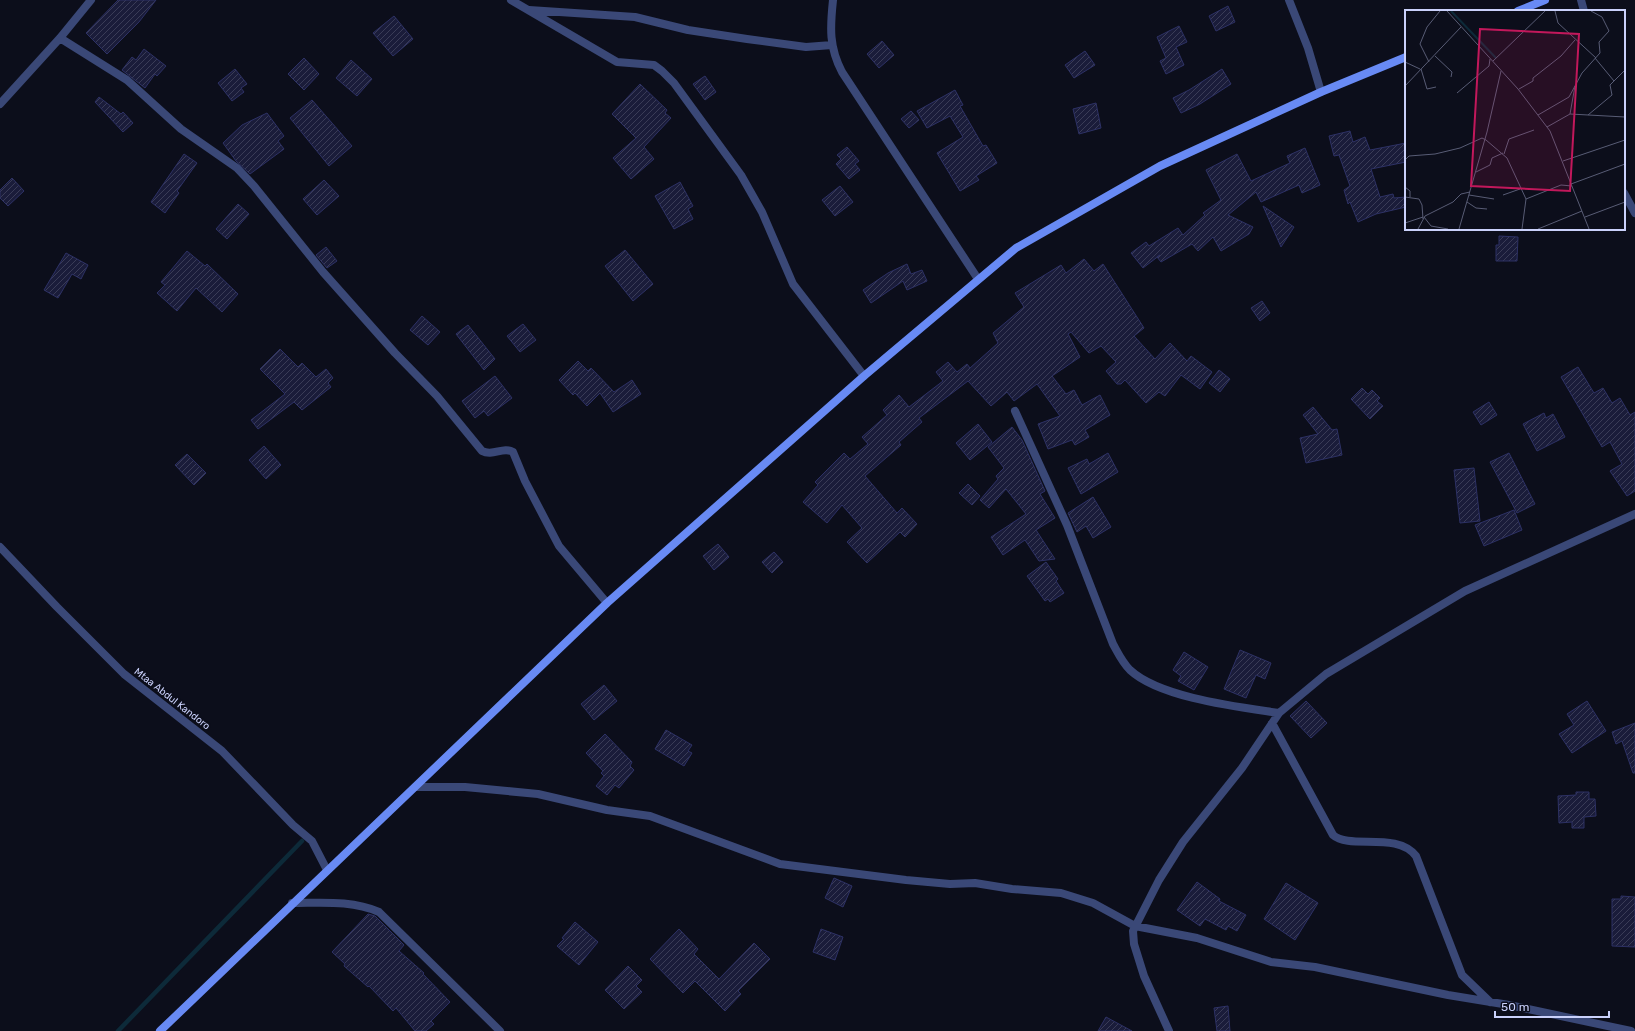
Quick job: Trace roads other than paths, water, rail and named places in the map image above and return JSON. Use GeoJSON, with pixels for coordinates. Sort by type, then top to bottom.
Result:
{"type":"FeatureCollection","features":[{"type":"Feature","properties":{"kind":"main road"},"geometry":{"type":"LineString","coordinates":[[1520,10],[1545,0]]}},
{"type":"Feature","properties":{"kind":"main road"},"geometry":{"type":"LineString","coordinates":[[160,1031],[607,603],[864,376],[1016,248],[1160,166],[1321,92],[1405,57]]}},
{"type":"Feature","properties":{"kind":"street"},"geometry":{"type":"LineString","coordinates":[[0,104],[60,38],[91,0]]}},
{"type":"Feature","properties":{"kind":"street"},"geometry":{"type":"LineString","coordinates":[[511,0],[617,62],[654,65],[674,83],[741,175],[762,212],[793,284],[864,376]]}},
{"type":"Feature","properties":{"kind":"street"},"geometry":{"type":"LineString","coordinates":[[832,0],[832,45],[835,59],[842,72],[978,279]]}},
{"type":"Feature","properties":{"kind":"street"},"geometry":{"type":"LineString","coordinates":[[1289,0],[1308,48],[1321,92]]}},
{"type":"Feature","properties":{"kind":"street"},"geometry":{"type":"LineString","coordinates":[[1581,0],[1584,10]]}},
{"type":"Feature","properties":{"kind":"street"},"geometry":{"type":"LineString","coordinates":[[526,10],[635,17],[688,30],[747,39],[806,47],[832,45]]}},
{"type":"Feature","properties":{"kind":"street"},"geometry":{"type":"LineString","coordinates":[[60,38],[127,80],[181,129],[237,168],[254,186],[322,272],[395,353],[437,396],[482,451],[489,454],[510,450],[513,452],[525,481],[560,546],[607,603]]}},
{"type":"Feature","properties":{"kind":"street"},"geometry":{"type":"LineString","coordinates":[[1625,195],[1635,213]]}},
{"type":"Feature","properties":{"kind":"street"},"geometry":{"type":"LineString","coordinates":[[1015,411],[1067,524],[1113,644],[1121,659],[1130,670],[1157,685],[1213,703],[1279,713]]}},
{"type":"Feature","properties":{"kind":"street"},"geometry":{"type":"LineString","coordinates":[[1169,1031],[1144,976],[1134,944],[1133,931],[1159,880],[1183,842],[1242,768],[1279,713],[1326,674],[1465,591],[1633,518]]}},
{"type":"Feature","properties":{"kind":"street","name":"Mtaa Abdul Kandoro"},"geometry":{"type":"LineString","coordinates":[[0,546],[56,607],[124,674],[222,751],[293,826],[312,841],[327,870]]}},
{"type":"Feature","properties":{"kind":"street"},"geometry":{"type":"LineString","coordinates":[[1272,723],[1336,838],[1398,844],[1410,849],[1416,856],[1462,975],[1491,1002]]}},
{"type":"Feature","properties":{"kind":"street"},"geometry":{"type":"LineString","coordinates":[[416,787],[465,787],[538,794],[608,810],[650,816],[780,864],[950,884],[975,882],[1019,890],[1061,893],[1093,903],[1135,926],[1197,938],[1271,962],[1315,967],[1448,996],[1491,1002],[1631,1031]]}},
{"type":"Feature","properties":{"kind":"street"},"geometry":{"type":"LineString","coordinates":[[292,903],[344,903],[365,906],[379,912],[500,1031]]}},
{"type":"Feature","properties":{"kind":"waterway"},"geometry":{"type":"LineString","coordinates":[[118,1031],[302,841]]}}]}
